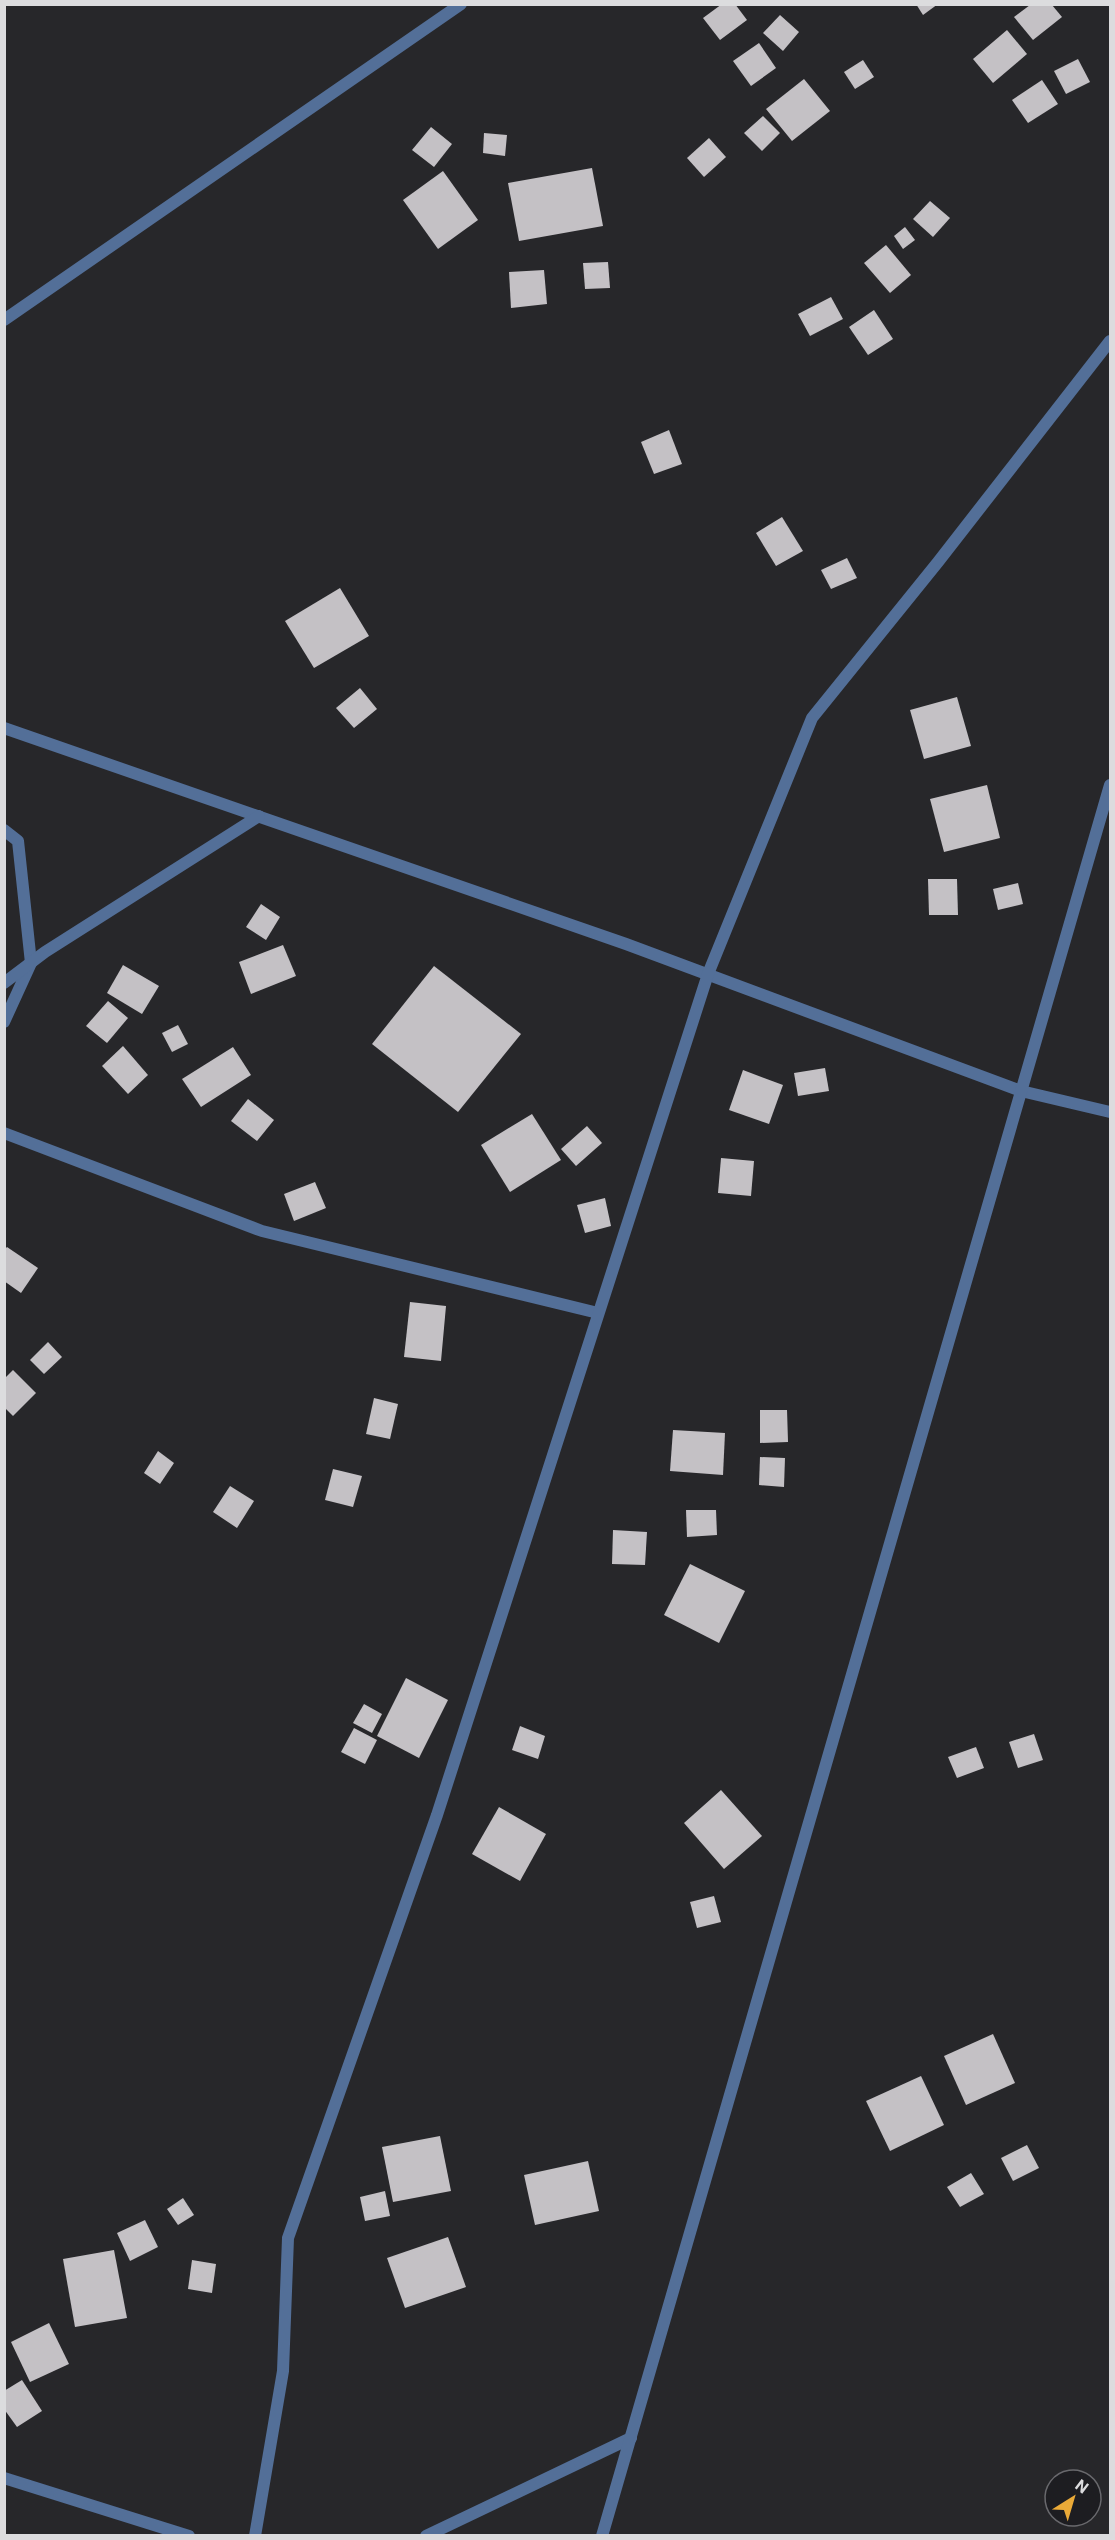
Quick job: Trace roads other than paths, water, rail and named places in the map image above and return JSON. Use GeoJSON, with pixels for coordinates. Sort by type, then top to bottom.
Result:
{"type":"FeatureCollection","features":[{"type":"Feature","properties":{"kind":"street"},"geometry":{"type":"LineString","coordinates":[[4,320],[460,4]]}},
{"type":"Feature","properties":{"kind":"street"},"geometry":{"type":"LineString","coordinates":[[255,2535],[283,2371],[288,2238],[436,1815],[708,974],[812,718],[938,562],[1110,341]]}},
{"type":"Feature","properties":{"kind":"street"},"geometry":{"type":"LineString","coordinates":[[4,728],[708,974],[1021,1091],[1110,1112]]}},
{"type":"Feature","properties":{"kind":"street"},"geometry":{"type":"LineString","coordinates":[[602,2535],[1110,785]]}},
{"type":"Feature","properties":{"kind":"street"},"geometry":{"type":"LineString","coordinates":[[4,983],[31,963],[259,816]]}},
{"type":"Feature","properties":{"kind":"street"},"geometry":{"type":"LineString","coordinates":[[4,830],[18,841],[31,963],[4,1022]]}},
{"type":"Feature","properties":{"kind":"street"},"geometry":{"type":"LineString","coordinates":[[4,1133],[262,1231],[598,1313]]}},
{"type":"Feature","properties":{"kind":"street"},"geometry":{"type":"LineString","coordinates":[[426,2535],[631,2438]]}},
{"type":"Feature","properties":{"kind":"street"},"geometry":{"type":"LineString","coordinates":[[4,2478],[189,2535]]}}]}
